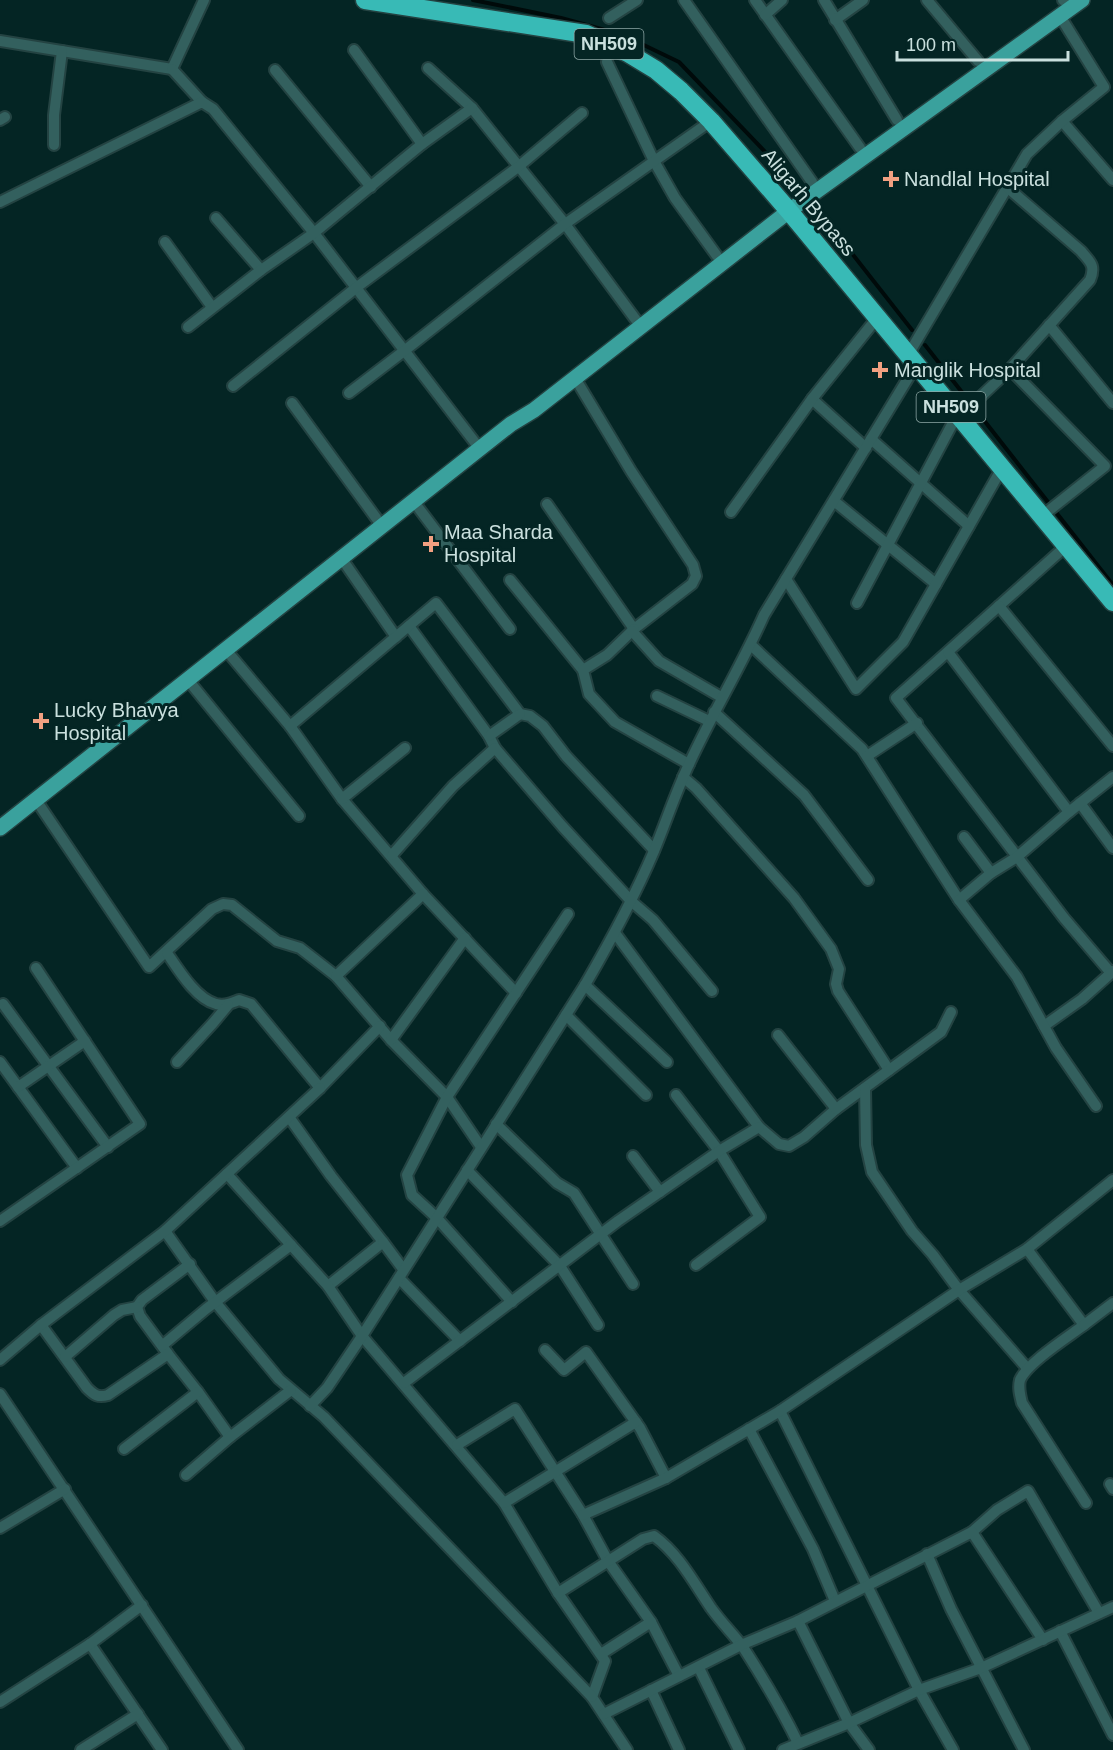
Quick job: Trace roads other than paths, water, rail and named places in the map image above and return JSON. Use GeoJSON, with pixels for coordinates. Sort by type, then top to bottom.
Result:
{"type":"FeatureCollection","features":[{"type":"Feature","properties":{"kind":"highway","name":"Aligarh Bypass"},"geometry":{"type":"LineString","coordinates":[[365,0],[586,34],[628,53],[656,70],[711,121],[786,207],[912,360],[961,414],[1002,468],[1048,511],[1066,546],[1113,602]]}},
{"type":"Feature","properties":{"kind":"main road"},"geometry":{"type":"LineString","coordinates":[[511,424],[530,403],[717,256],[1063,4],[1082,0]]}},
{"type":"Feature","properties":{"kind":"main road"},"geometry":{"type":"LineString","coordinates":[[0,828],[511,424],[534,410],[576,378],[786,207],[812,182],[978,61],[1000,52]]}},
{"type":"Feature","properties":{"kind":"street"},"geometry":{"type":"LineString","coordinates":[[172,69],[204,0]]}},
{"type":"Feature","properties":{"kind":"street"},"geometry":{"type":"LineString","coordinates":[[609,18],[637,0]]}},
{"type":"Feature","properties":{"kind":"street"},"geometry":{"type":"LineString","coordinates":[[684,0],[812,182]]}},
{"type":"Feature","properties":{"kind":"street"},"geometry":{"type":"LineString","coordinates":[[755,0],[860,148]]}},
{"type":"Feature","properties":{"kind":"street"},"geometry":{"type":"LineString","coordinates":[[765,15],[782,0]]}},
{"type":"Feature","properties":{"kind":"street"},"geometry":{"type":"LineString","coordinates":[[824,0],[897,120]]}},
{"type":"Feature","properties":{"kind":"street"},"geometry":{"type":"LineString","coordinates":[[835,20],[863,0]]}},
{"type":"Feature","properties":{"kind":"street"},"geometry":{"type":"LineString","coordinates":[[927,0],[978,61]]}},
{"type":"Feature","properties":{"kind":"street"},"geometry":{"type":"LineString","coordinates":[[310,1406],[327,1388],[362,1336],[585,986],[631,901],[689,764],[721,697],[751,645],[764,615],[868,444],[912,360],[1027,154],[1062,121],[1109,84],[1063,4]]}},
{"type":"Feature","properties":{"kind":"street"},"geometry":{"type":"LineString","coordinates":[[0,41],[172,69],[202,102],[213,109],[314,233],[480,449]]}},
{"type":"Feature","properties":{"kind":"street"},"geometry":{"type":"LineString","coordinates":[[354,50],[422,144]]}},
{"type":"Feature","properties":{"kind":"street"},"geometry":{"type":"LineString","coordinates":[[54,146],[54,115],[62,51]]}},
{"type":"Feature","properties":{"kind":"street"},"geometry":{"type":"LineString","coordinates":[[607,62],[654,161],[675,198],[717,256]]}},
{"type":"Feature","properties":{"kind":"street"},"geometry":{"type":"LineString","coordinates":[[428,68],[472,108],[565,224],[636,320]]}},
{"type":"Feature","properties":{"kind":"street"},"geometry":{"type":"LineString","coordinates":[[275,70],[371,187]]}},
{"type":"Feature","properties":{"kind":"street"},"geometry":{"type":"LineString","coordinates":[[0,202],[202,102]]}},
{"type":"Feature","properties":{"kind":"street"},"geometry":{"type":"LineString","coordinates":[[188,327],[261,270],[314,233],[422,144],[472,108]]}},
{"type":"Feature","properties":{"kind":"street"},"geometry":{"type":"LineString","coordinates":[[233,386],[357,287],[518,167],[582,113]]}},
{"type":"Feature","properties":{"kind":"street"},"geometry":{"type":"LineString","coordinates":[[349,393],[565,224],[711,121]]}},
{"type":"Feature","properties":{"kind":"street"},"geometry":{"type":"LineString","coordinates":[[1062,121],[1113,180]]}},
{"type":"Feature","properties":{"kind":"street"},"geometry":{"type":"LineString","coordinates":[[857,603],[961,414],[1010,369],[1090,280],[1094,271],[1091,263],[1081,251],[1008,188]]}},
{"type":"Feature","properties":{"kind":"street"},"geometry":{"type":"LineString","coordinates":[[216,218],[261,270]]}},
{"type":"Feature","properties":{"kind":"street"},"geometry":{"type":"LineString","coordinates":[[165,242],[212,307]]}},
{"type":"Feature","properties":{"kind":"street"},"geometry":{"type":"LineString","coordinates":[[731,512],[812,399],[877,318]]}},
{"type":"Feature","properties":{"kind":"street"},"geometry":{"type":"LineString","coordinates":[[1049,326],[1113,403]]}},
{"type":"Feature","properties":{"kind":"street"},"geometry":{"type":"LineString","coordinates":[[1010,369],[1109,462],[1048,511]]}},
{"type":"Feature","properties":{"kind":"street"},"geometry":{"type":"LineString","coordinates":[[576,378],[631,471],[693,565],[696,576],[692,584],[633,630],[607,655],[583,670]]}},
{"type":"Feature","properties":{"kind":"street"},"geometry":{"type":"LineString","coordinates":[[812,399],[921,483],[969,526]]}},
{"type":"Feature","properties":{"kind":"street"},"geometry":{"type":"LineString","coordinates":[[292,403],[382,526]]}},
{"type":"Feature","properties":{"kind":"street"},"geometry":{"type":"LineString","coordinates":[[786,579],[856,689],[903,642],[1002,468]]}},
{"type":"Feature","properties":{"kind":"street"},"geometry":{"type":"LineString","coordinates":[[834,501],[936,584]]}},
{"type":"Feature","properties":{"kind":"street"},"geometry":{"type":"LineString","coordinates":[[414,502],[510,629]]}},
{"type":"Feature","properties":{"kind":"street"},"geometry":{"type":"LineString","coordinates":[[547,504],[633,630],[659,661],[721,697]]}},
{"type":"Feature","properties":{"kind":"street"},"geometry":{"type":"LineString","coordinates":[[1044,1026],[1082,999],[1112,972],[1064,918],[896,698],[1066,546]]}},
{"type":"Feature","properties":{"kind":"street"},"geometry":{"type":"LineString","coordinates":[[342,559],[396,637]]}},
{"type":"Feature","properties":{"kind":"street"},"geometry":{"type":"LineString","coordinates":[[510,580],[583,670],[589,694],[615,722],[689,764]]}},
{"type":"Feature","properties":{"kind":"street"},"geometry":{"type":"LineString","coordinates":[[290,726],[436,603],[520,714],[530,716],[543,726],[566,756],[654,850]]}},
{"type":"Feature","properties":{"kind":"street"},"geometry":{"type":"LineString","coordinates":[[999,606],[1113,746]]}},
{"type":"Feature","properties":{"kind":"street"},"geometry":{"type":"LineString","coordinates":[[409,626],[489,736],[495,748],[562,826],[631,901],[653,920],[712,991]]}},
{"type":"Feature","properties":{"kind":"street"},"geometry":{"type":"LineString","coordinates":[[751,645],[862,749],[959,900],[1017,977],[1056,1048],[1096,1106]]}},
{"type":"Feature","properties":{"kind":"street"},"geometry":{"type":"LineString","coordinates":[[226,650],[290,726],[342,799],[423,894],[516,993]]}},
{"type":"Feature","properties":{"kind":"street"},"geometry":{"type":"LineString","coordinates":[[948,652],[1069,812]]}},
{"type":"Feature","properties":{"kind":"street"},"geometry":{"type":"LineString","coordinates":[[188,680],[299,816]]}},
{"type":"Feature","properties":{"kind":"street"},"geometry":{"type":"LineString","coordinates":[[657,696],[711,717],[804,795],[868,880]]}},
{"type":"Feature","properties":{"kind":"street"},"geometry":{"type":"LineString","coordinates":[[489,736],[520,714]]}},
{"type":"Feature","properties":{"kind":"street"},"geometry":{"type":"LineString","coordinates":[[867,756],[916,723]]}},
{"type":"Feature","properties":{"kind":"street"},"geometry":{"type":"LineString","coordinates":[[342,799],[405,748]]}},
{"type":"Feature","properties":{"kind":"street"},"geometry":{"type":"LineString","coordinates":[[392,855],[453,786],[495,748]]}},
{"type":"Feature","properties":{"kind":"street"},"geometry":{"type":"LineString","coordinates":[[683,777],[696,788],[794,898],[831,950],[839,969],[836,984],[838,991],[889,1070]]}},
{"type":"Feature","properties":{"kind":"street"},"geometry":{"type":"LineString","coordinates":[[959,900],[991,873],[1017,857],[1113,777]]}},
{"type":"Feature","properties":{"kind":"street"},"geometry":{"type":"LineString","coordinates":[[36,800],[149,967],[167,953],[212,909],[222,904],[232,905],[277,941],[300,948],[336,976],[391,1040],[447,1097],[482,1148]]}},
{"type":"Feature","properties":{"kind":"street"},"geometry":{"type":"LineString","coordinates":[[1080,803],[1113,848]]}},
{"type":"Feature","properties":{"kind":"street"},"geometry":{"type":"LineString","coordinates":[[964,837],[991,873]]}},
{"type":"Feature","properties":{"kind":"street"},"geometry":{"type":"LineString","coordinates":[[336,976],[423,894]]}},
{"type":"Feature","properties":{"kind":"street"},"geometry":{"type":"LineString","coordinates":[[512,1302],[436,1218],[412,1195],[407,1175],[447,1097],[568,914]]}},
{"type":"Feature","properties":{"kind":"street"},"geometry":{"type":"LineString","coordinates":[[615,933],[759,1127],[779,1144],[789,1146],[804,1137],[836,1109],[941,1032],[951,1012]]}},
{"type":"Feature","properties":{"kind":"street"},"geometry":{"type":"LineString","coordinates":[[391,1040],[465,938]]}},
{"type":"Feature","properties":{"kind":"street"},"geometry":{"type":"LineString","coordinates":[[167,953],[190,984],[205,999],[216,1004],[228,1005],[240,1000],[250,1004],[320,1088]]}},
{"type":"Feature","properties":{"kind":"street"},"geometry":{"type":"LineString","coordinates":[[0,1221],[140,1124],[36,968]]}},
{"type":"Feature","properties":{"kind":"street"},"geometry":{"type":"LineString","coordinates":[[585,986],[667,1062]]}},
{"type":"Feature","properties":{"kind":"street"},"geometry":{"type":"LineString","coordinates":[[3,1004],[108,1146]]}},
{"type":"Feature","properties":{"kind":"street"},"geometry":{"type":"LineString","coordinates":[[177,1062],[228,1005]]}},
{"type":"Feature","properties":{"kind":"street"},"geometry":{"type":"LineString","coordinates":[[566,1016],[646,1095]]}},
{"type":"Feature","properties":{"kind":"street"},"geometry":{"type":"LineString","coordinates":[[0,1360],[41,1325],[165,1230],[320,1088],[380,1026]]}},
{"type":"Feature","properties":{"kind":"street"},"geometry":{"type":"LineString","coordinates":[[778,1035],[836,1109]]}},
{"type":"Feature","properties":{"kind":"street"},"geometry":{"type":"LineString","coordinates":[[18,1087],[85,1041]]}},
{"type":"Feature","properties":{"kind":"street"},"geometry":{"type":"LineString","coordinates":[[0,1062],[77,1168]]}},
{"type":"Feature","properties":{"kind":"street"},"geometry":{"type":"LineString","coordinates":[[865,1088],[866,1145],[872,1172],[912,1232],[1027,1368]]}},
{"type":"Feature","properties":{"kind":"street"},"geometry":{"type":"LineString","coordinates":[[676,1095],[719,1151],[760,1217],[696,1265]]}},
{"type":"Feature","properties":{"kind":"street"},"geometry":{"type":"LineString","coordinates":[[289,1117],[331,1176],[383,1242],[401,1273],[460,1341]]}},
{"type":"Feature","properties":{"kind":"street"},"geometry":{"type":"LineString","coordinates":[[496,1124],[556,1183],[574,1193],[633,1284]]}},
{"type":"Feature","properties":{"kind":"street"},"geometry":{"type":"LineString","coordinates":[[404,1383],[601,1234],[719,1151],[759,1127]]}},
{"type":"Feature","properties":{"kind":"street"},"geometry":{"type":"LineString","coordinates":[[633,1156],[660,1192]]}},
{"type":"Feature","properties":{"kind":"street"},"geometry":{"type":"LineString","coordinates":[[467,1170],[560,1266],[598,1325]]}},
{"type":"Feature","properties":{"kind":"street"},"geometry":{"type":"LineString","coordinates":[[226,1174],[328,1286],[362,1336],[504,1503],[558,1593],[606,1661],[592,1697]]}},
{"type":"Feature","properties":{"kind":"street"},"geometry":{"type":"LineString","coordinates":[[583,1515],[666,1478],[780,1411],[959,1290],[1027,1248],[1113,1180]]}},
{"type":"Feature","properties":{"kind":"street"},"geometry":{"type":"LineString","coordinates":[[165,1230],[216,1302],[279,1379],[324,1417],[592,1697],[627,1750]]}},
{"type":"Feature","properties":{"kind":"street"},"geometry":{"type":"LineString","coordinates":[[328,1286],[383,1242]]}},
{"type":"Feature","properties":{"kind":"street"},"geometry":{"type":"LineString","coordinates":[[41,1325],[87,1388],[95,1396],[108,1395],[165,1350],[216,1302],[291,1245]]}},
{"type":"Feature","properties":{"kind":"street"},"geometry":{"type":"LineString","coordinates":[[1027,1248],[1084,1325]]}},
{"type":"Feature","properties":{"kind":"street"},"geometry":{"type":"LineString","coordinates":[[65,1357],[114,1315],[122,1310],[137,1307],[142,1300],[190,1264]]}},
{"type":"Feature","properties":{"kind":"street"},"geometry":{"type":"LineString","coordinates":[[1086,1503],[1022,1403],[1020,1380],[1027,1368],[1113,1303]]}},
{"type":"Feature","properties":{"kind":"street"},"geometry":{"type":"LineString","coordinates":[[137,1307],[140,1316],[230,1437]]}},
{"type":"Feature","properties":{"kind":"street"},"geometry":{"type":"LineString","coordinates":[[545,1350],[564,1370],[586,1352],[636,1422],[666,1478]]}},
{"type":"Feature","properties":{"kind":"street"},"geometry":{"type":"LineString","coordinates":[[186,1475],[230,1437],[291,1390]]}},
{"type":"Feature","properties":{"kind":"street"},"geometry":{"type":"LineString","coordinates":[[124,1449],[198,1392]]}},
{"type":"Feature","properties":{"kind":"street"},"geometry":{"type":"LineString","coordinates":[[0,1394],[238,1750]]}},
{"type":"Feature","properties":{"kind":"street"},"geometry":{"type":"LineString","coordinates":[[457,1445],[515,1409],[583,1515],[608,1561],[651,1622],[679,1676]]}},
{"type":"Feature","properties":{"kind":"street"},"geometry":{"type":"LineString","coordinates":[[780,1411],[919,1690],[953,1750]]}},
{"type":"Feature","properties":{"kind":"street"},"geometry":{"type":"LineString","coordinates":[[504,1503],[636,1422]]}},
{"type":"Feature","properties":{"kind":"street"},"geometry":{"type":"LineString","coordinates":[[749,1429],[813,1549],[835,1601]]}},
{"type":"Feature","properties":{"kind":"street"},"geometry":{"type":"LineString","coordinates":[[0,1528],[65,1489]]}},
{"type":"Feature","properties":{"kind":"street"},"geometry":{"type":"LineString","coordinates":[[604,1714],[741,1645],[798,1621],[972,1532],[990,1515],[1028,1491],[1100,1613]]}},
{"type":"Feature","properties":{"kind":"street"},"geometry":{"type":"LineString","coordinates":[[972,1532],[1043,1640]]}},
{"type":"Feature","properties":{"kind":"street"},"geometry":{"type":"LineString","coordinates":[[558,1593],[643,1539],[654,1536],[664,1543],[718,1618],[741,1645],[780,1707],[798,1743]]}},
{"type":"Feature","properties":{"kind":"street"},"geometry":{"type":"LineString","coordinates":[[927,1554],[951,1609],[1024,1750]]}},
{"type":"Feature","properties":{"kind":"street"},"geometry":{"type":"LineString","coordinates":[[0,1702],[90,1644],[142,1605]]}},
{"type":"Feature","properties":{"kind":"street"},"geometry":{"type":"LineString","coordinates":[[783,1750],[849,1723],[919,1690],[981,1668],[1113,1607]]}},
{"type":"Feature","properties":{"kind":"street"},"geometry":{"type":"LineString","coordinates":[[798,1621],[849,1723],[869,1750]]}},
{"type":"Feature","properties":{"kind":"street"},"geometry":{"type":"LineString","coordinates":[[601,1654],[651,1622]]}},
{"type":"Feature","properties":{"kind":"street"},"geometry":{"type":"LineString","coordinates":[[1060,1631],[1113,1735]]}},
{"type":"Feature","properties":{"kind":"street"},"geometry":{"type":"LineString","coordinates":[[90,1644],[162,1750]]}},
{"type":"Feature","properties":{"kind":"street"},"geometry":{"type":"LineString","coordinates":[[699,1668],[739,1750]]}},
{"type":"Feature","properties":{"kind":"street"},"geometry":{"type":"LineString","coordinates":[[651,1690],[680,1750]]}},
{"type":"Feature","properties":{"kind":"street"},"geometry":{"type":"LineString","coordinates":[[81,1750],[138,1714]]}},
{"type":"Feature","properties":{"kind":"waterway"},"geometry":{"type":"LineString","coordinates":[[473,0],[561,18],[623,35],[679,62],[794,182]]}},
{"type":"Feature","properties":{"kind":"waterway"},"geometry":{"type":"LineString","coordinates":[[814,205],[912,330]]}},
{"type":"Feature","properties":{"kind":"waterway"},"geometry":{"type":"LineString","coordinates":[[925,345],[1113,585]]}},
{"type":"Feature","properties":{"kind":"place","name":"Nandlal Hospital"},"geometry":{"type":"Point","coordinates":[891,179]}},
{"type":"Feature","properties":{"kind":"place","name":"Manglik Hospital"},"geometry":{"type":"Point","coordinates":[880,370]}},
{"type":"Feature","properties":{"kind":"place","name":"Maa Sharda Hospital"},"geometry":{"type":"Point","coordinates":[431,544]}},
{"type":"Feature","properties":{"kind":"place","name":"Lucky Bhavya Hospital"},"geometry":{"type":"Point","coordinates":[41,721]}}]}
